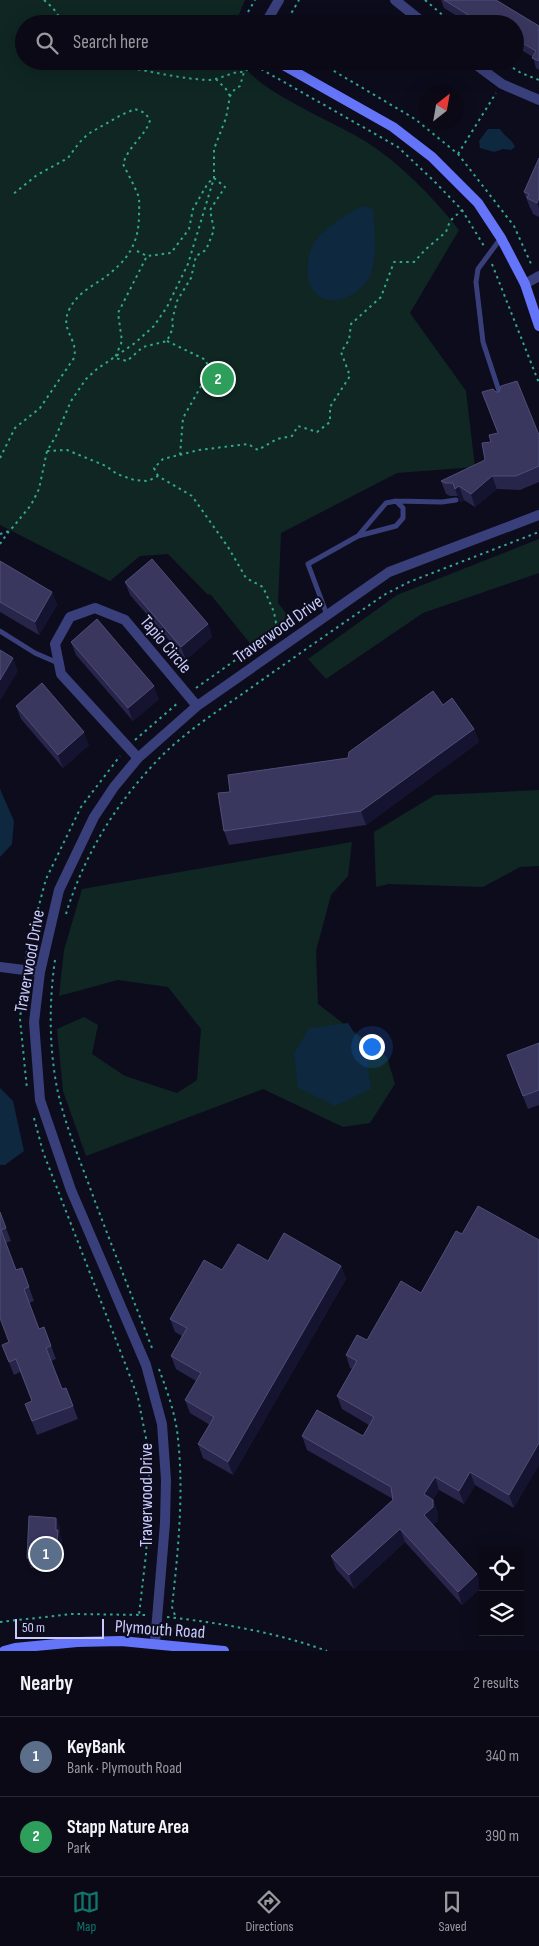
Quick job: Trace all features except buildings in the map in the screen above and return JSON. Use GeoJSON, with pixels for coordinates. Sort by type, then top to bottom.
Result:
{"type":"FeatureCollection","features":[{"type":"Feature","properties":{"kind":"street"},"geometry":{"type":"LineString","coordinates":[[270,15],[279,0]]}},
{"type":"Feature","properties":{"kind":"street"},"geometry":{"type":"LineString","coordinates":[[395,0],[413,15]]}},
{"type":"Feature","properties":{"kind":"street"},"geometry":{"type":"LineString","coordinates":[[292,70],[393,127],[432,157],[478,203],[501,238],[525,284],[539,326]]}},
{"type":"Feature","properties":{"kind":"street"},"geometry":{"type":"LineString","coordinates":[[483,70],[502,84],[539,100]]}},
{"type":"Feature","properties":{"kind":"street"},"geometry":{"type":"LineString","coordinates":[[525,284],[539,276]]}},
{"type":"Feature","properties":{"kind":"street","name":"Traverwood Drive"},"geometry":{"type":"LineString","coordinates":[[155,1643],[165,1523],[166,1480],[162,1424],[146,1365],[71,1190],[40,1100],[34,1022],[40,972],[59,890],[94,817],[114,787],[138,758],[197,706],[389,572],[539,515]]}},
{"type":"Feature","properties":{"kind":"street","name":"Tapio Circle"},"geometry":{"type":"LineString","coordinates":[[138,758],[61,674],[55,644],[70,617],[95,608],[125,620],[197,706]]}},
{"type":"Feature","properties":{"kind":"street"},"geometry":{"type":"LineString","coordinates":[[0,967],[40,972]]}},
{"type":"Feature","properties":{"kind":"street","name":"Plymouth Road"},"geometry":{"type":"LineString","coordinates":[[4,1651],[15,1648],[77,1642],[121,1641],[224,1651]]}},
{"type":"Feature","properties":{"kind":"lane"},"geometry":{"type":"LineString","coordinates":[[501,238],[478,269],[476,282],[482,342],[502,401]]}},
{"type":"Feature","properties":{"kind":"lane"},"geometry":{"type":"LineString","coordinates":[[358,536],[386,502],[442,502],[456,500]]}},
{"type":"Feature","properties":{"kind":"lane"},"geometry":{"type":"LineString","coordinates":[[326,615],[308,564],[358,536],[396,526],[403,518],[403,508],[396,501]]}},
{"type":"Feature","properties":{"kind":"lane"},"geometry":{"type":"LineString","coordinates":[[0,631],[35,653],[59,663]]}},
{"type":"Feature","properties":{"kind":"path"},"geometry":{"type":"LineString","coordinates":[[44,0],[58,15]]}},
{"type":"Feature","properties":{"kind":"path"},"geometry":{"type":"LineString","coordinates":[[246,15],[255,0]]}},
{"type":"Feature","properties":{"kind":"path"},"geometry":{"type":"LineString","coordinates":[[290,15],[299,0]]}},
{"type":"Feature","properties":{"kind":"path"},"geometry":{"type":"LineString","coordinates":[[424,0],[442,15]]}},
{"type":"Feature","properties":{"kind":"path"},"geometry":{"type":"LineString","coordinates":[[138,70],[208,80],[228,77],[235,72],[244,72]]}},
{"type":"Feature","properties":{"kind":"path"},"geometry":{"type":"LineString","coordinates":[[0,544],[31,505],[39,489],[47,451],[56,436],[71,401],[86,379],[154,326],[166,307],[188,264],[214,178],[214,149],[226,118],[230,96],[240,86],[244,72],[246,70]]}},
{"type":"Feature","properties":{"kind":"path"},"geometry":{"type":"LineString","coordinates":[[264,70],[398,147],[462,210],[481,239],[488,254],[539,383]]}},
{"type":"Feature","properties":{"kind":"path"},"geometry":{"type":"LineString","coordinates":[[516,70],[539,80]]}},
{"type":"Feature","properties":{"kind":"path"},"geometry":{"type":"LineString","coordinates":[[215,79],[226,89],[230,96]]}},
{"type":"Feature","properties":{"kind":"path"},"geometry":{"type":"LineString","coordinates":[[458,154],[502,84]]}},
{"type":"Feature","properties":{"kind":"path"},"geometry":{"type":"LineString","coordinates":[[0,458],[15,428],[40,408],[74,358],[75,344],[66,329],[69,310],[72,304],[85,291],[116,268],[134,247],[139,229],[140,204],[138,195],[123,164],[130,147],[149,126],[150,120],[145,113],[135,109],[121,115],[84,138],[68,158],[37,175],[12,195]]}},
{"type":"Feature","properties":{"kind":"path"},"geometry":{"type":"LineString","coordinates":[[137,250],[147,256],[171,253],[189,229],[193,209],[208,183],[214,178]]}},
{"type":"Feature","properties":{"kind":"path"},"geometry":{"type":"LineString","coordinates":[[167,341],[173,328],[172,321],[177,301],[191,278],[196,256],[206,250],[214,230],[210,210],[225,187],[214,178]]}},
{"type":"Feature","properties":{"kind":"path"},"geometry":{"type":"LineString","coordinates":[[281,628],[276,623],[274,612],[264,587],[246,578],[228,547],[192,496],[158,476],[154,468],[163,459],[199,450],[248,444],[258,450],[276,439],[292,436],[298,426],[317,432],[330,422],[330,406],[350,376],[341,352],[349,340],[351,324],[381,297],[394,262],[414,262],[446,232],[450,221],[462,210]]}},
{"type":"Feature","properties":{"kind":"path"},"geometry":{"type":"LineString","coordinates":[[115,358],[122,341],[118,313],[147,256]]}},
{"type":"Feature","properties":{"kind":"path"},"geometry":{"type":"LineString","coordinates":[[115,358],[126,361],[142,347],[167,341],[206,360],[210,372],[183,418],[180,455]]}},
{"type":"Feature","properties":{"kind":"path"},"geometry":{"type":"LineString","coordinates":[[47,451],[67,450],[134,480],[148,481],[158,476]]}},
{"type":"Feature","properties":{"kind":"path"},"geometry":{"type":"LineString","coordinates":[[0,534],[9,531]]}},
{"type":"Feature","properties":{"kind":"path"},"geometry":{"type":"LineString","coordinates":[[64,918],[73,890],[97,840],[153,764],[185,735],[384,595],[426,576],[539,532]]}},
{"type":"Feature","properties":{"kind":"path"},"geometry":{"type":"LineString","coordinates":[[196,688],[313,605],[311,598]]}},
{"type":"Feature","properties":{"kind":"path"},"geometry":{"type":"LineString","coordinates":[[133,742],[180,701]]}},
{"type":"Feature","properties":{"kind":"path"},"geometry":{"type":"LineString","coordinates":[[56,956],[51,985],[50,1030],[58,1088],[71,1138],[132,1294]]}},
{"type":"Feature","properties":{"kind":"path"},"geometry":{"type":"LineString","coordinates":[[0,1622],[72,1614],[139,1614],[150,1507],[149,1456],[146,1438],[138,1398],[64,1206]]}},
{"type":"Feature","properties":{"kind":"path"},"geometry":{"type":"LineString","coordinates":[[176,1618],[222,1623],[262,1632],[327,1651]]}},
{"type":"Feature","properties":{"kind":"green space"},"geometry":{"type":"Polygon","coordinates":[[[0,0],[245,0],[239,15],[15,15],[15,70],[247,70],[279,95],[365,141],[404,170],[459,230],[410,313],[466,391],[475,467],[397,473],[281,533],[278,603],[290,618],[253,647],[211,595],[207,594],[168,554],[140,556],[110,581],[0,525],[0,0]]]}},
{"type":"Feature","properties":{"kind":"green space"},"geometry":{"type":"Polygon","coordinates":[[[539,539],[539,573],[423,613],[326,679],[308,659],[397,595],[539,539]]]}},
{"type":"Feature","properties":{"kind":"green space"},"geometry":{"type":"Polygon","coordinates":[[[539,790],[539,866],[520,867],[483,887],[389,884],[376,887],[374,832],[435,795],[539,790]]]}},
{"type":"Feature","properties":{"kind":"green space"},"geometry":{"type":"Polygon","coordinates":[[[352,842],[348,876],[331,895],[316,951],[318,1004],[387,1057],[395,1084],[370,1123],[343,1127],[263,1089],[86,1156],[63,1091],[57,1029],[84,1017],[98,1025],[92,1054],[125,1076],[177,1093],[197,1080],[201,1029],[168,987],[118,980],[59,996],[64,950],[82,889],[352,842]]]}},
{"type":"Feature","properties":{"kind":"water"},"geometry":{"type":"Polygon","coordinates":[[[488,129],[500,129],[515,147],[511,150],[503,149],[494,152],[480,148],[479,141],[488,129]]]}},
{"type":"Feature","properties":{"kind":"water"},"geometry":{"type":"Polygon","coordinates":[[[363,206],[373,209],[375,250],[371,274],[358,291],[347,297],[333,300],[321,298],[314,291],[309,281],[307,269],[313,244],[331,226],[363,206]]]}},
{"type":"Feature","properties":{"kind":"water"},"geometry":{"type":"Polygon","coordinates":[[[0,789],[14,821],[12,844],[0,857],[0,789]]]}},
{"type":"Feature","properties":{"kind":"water"},"geometry":{"type":"Polygon","coordinates":[[[348,1023],[366,1051],[371,1089],[335,1106],[298,1088],[294,1053],[309,1028],[348,1023]]]}},
{"type":"Feature","properties":{"kind":"water"},"geometry":{"type":"Polygon","coordinates":[[[0,1088],[13,1101],[24,1151],[5,1165],[0,1165],[0,1088]]]}},
{"type":"Feature","properties":{"kind":"place","name":"Stapp Nature Area"},"geometry":{"type":"Point","coordinates":[218,379]}},
{"type":"Feature","properties":{"kind":"place","name":"KeyBank"},"geometry":{"type":"Point","coordinates":[46,1554]}}]}
